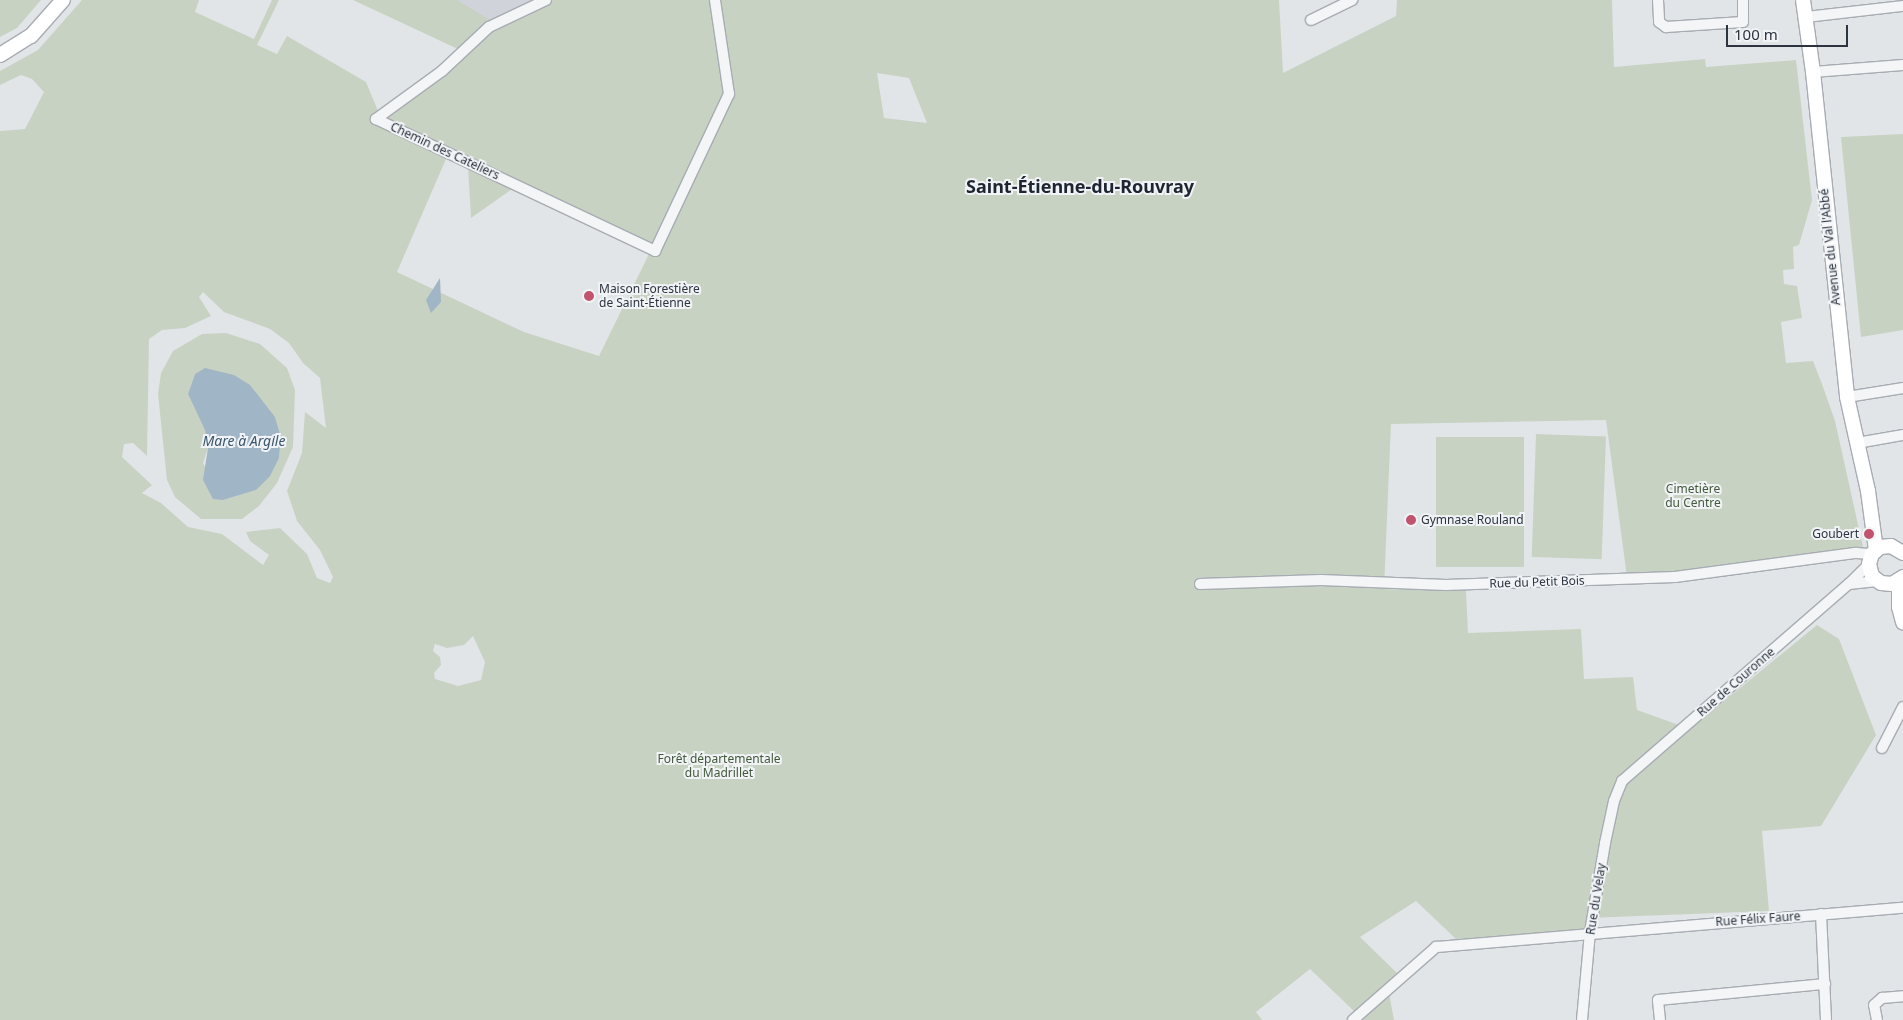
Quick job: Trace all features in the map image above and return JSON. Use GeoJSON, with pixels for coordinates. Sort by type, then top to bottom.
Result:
{"type":"FeatureCollection","features":[{"type":"Feature","properties":{"kind":"main road"},"geometry":{"type":"LineString","coordinates":[[0,55],[31,36],[62,0]]}},
{"type":"Feature","properties":{"kind":"main road","name":"Avenue du Val l'Abbé"},"geometry":{"type":"LineString","coordinates":[[1803,0],[1813,72],[1847,397],[1868,492],[1883,537],[1899,549]]}},
{"type":"Feature","properties":{"kind":"main road","name":"Avenue du Val l'Abbé"},"geometry":{"type":"LineString","coordinates":[[1868,492],[1872,556]]}},
{"type":"Feature","properties":{"kind":"main road"},"geometry":{"type":"LineString","coordinates":[[1899,549],[1872,556],[1872,576],[1881,583],[1899,607]]}},
{"type":"Feature","properties":{"kind":"main road"},"geometry":{"type":"LineString","coordinates":[[1881,583],[1901,578],[1899,607],[1903,622]]}},
{"type":"Feature","properties":{"kind":"street","name":"Chemin des Cateliers"},"geometry":{"type":"LineString","coordinates":[[546,0],[489,27],[442,71],[376,119],[568,207],[655,251],[729,94],[715,0]]}},
{"type":"Feature","properties":{"kind":"street"},"geometry":{"type":"LineString","coordinates":[[1330,0],[1331,11]]}},
{"type":"Feature","properties":{"kind":"street"},"geometry":{"type":"LineString","coordinates":[[1311,20],[1352,0]]}},
{"type":"Feature","properties":{"kind":"street"},"geometry":{"type":"LineString","coordinates":[[1658,0],[1659,22],[1666,27],[1743,22],[1743,0]]}},
{"type":"Feature","properties":{"kind":"street"},"geometry":{"type":"LineString","coordinates":[[1806,17],[1903,6]]}},
{"type":"Feature","properties":{"kind":"street"},"geometry":{"type":"LineString","coordinates":[[1813,72],[1903,65]]}},
{"type":"Feature","properties":{"kind":"street"},"geometry":{"type":"LineString","coordinates":[[1847,397],[1903,388]]}},
{"type":"Feature","properties":{"kind":"street"},"geometry":{"type":"LineString","coordinates":[[1857,442],[1903,435]]}},
{"type":"Feature","properties":{"kind":"street","name":"Rue du Petit Bois"},"geometry":{"type":"LineString","coordinates":[[1200,584],[1331,580],[1446,585],[1675,577],[1856,552],[1872,556]]}},
{"type":"Feature","properties":{"kind":"street","name":"Rue de Couronne"},"geometry":{"type":"LineString","coordinates":[[1622,781],[1849,584],[1872,556]]}},
{"type":"Feature","properties":{"kind":"street"},"geometry":{"type":"LineString","coordinates":[[1849,584],[1881,583]]}},
{"type":"Feature","properties":{"kind":"street"},"geometry":{"type":"LineString","coordinates":[[1882,748],[1903,707]]}},
{"type":"Feature","properties":{"kind":"street","name":"Rue du Velay"},"geometry":{"type":"LineString","coordinates":[[1582,1020],[1590,932],[1614,801],[1622,781]]}},
{"type":"Feature","properties":{"kind":"street","name":"Rue Félix Faure"},"geometry":{"type":"LineString","coordinates":[[1353,1020],[1436,946],[1903,908]]}},
{"type":"Feature","properties":{"kind":"street"},"geometry":{"type":"LineString","coordinates":[[1821,914],[1826,1020]]}},
{"type":"Feature","properties":{"kind":"street"},"geometry":{"type":"LineString","coordinates":[[1660,1020],[1658,1000],[1825,984]]}},
{"type":"Feature","properties":{"kind":"street"},"geometry":{"type":"LineString","coordinates":[[1877,1020],[1874,1005],[1882,998],[1903,996]]}},
{"type":"Feature","properties":{"kind":"shaded area"},"geometry":{"type":"Polygon","coordinates":[[[449,0],[533,0],[491,22],[449,0]]]}},
{"type":"Feature","properties":{"kind":"green space"},"geometry":{"type":"Polygon","coordinates":[[[0,0],[41,0],[17,28],[0,37],[0,0]]]}},
{"type":"Feature","properties":{"kind":"green space","name":"Forêt départementale du Madrillet"},"geometry":{"type":"Polygon","coordinates":[[[82,0],[199,0],[195,12],[254,39],[272,0],[279,0],[257,45],[277,54],[287,36],[366,82],[378,111],[460,50],[353,0],[457,0],[492,21],[532,0],[1279,0],[1283,73],[1396,16],[1397,0],[1612,0],[1614,67],[1705,59],[1706,67],[1796,60],[1812,200],[1799,245],[1793,247],[1794,269],[1783,270],[1784,284],[1797,286],[1802,318],[1781,322],[1786,363],[1813,361],[1835,421],[1863,547],[1675,575],[1627,577],[1606,420],[1391,424],[1384,589],[1466,591],[1468,633],[1581,629],[1584,679],[1633,677],[1637,710],[1690,729],[1817,625],[1839,639],[1876,735],[1821,826],[1762,831],[1769,911],[1587,918],[1585,931],[1456,939],[1416,901],[1360,937],[1397,973],[1355,1012],[1310,969],[1256,1012],[1262,1020],[0,1020],[0,131],[25,129],[44,92],[32,79],[21,75],[0,85],[0,71],[38,50],[82,0]],[[877,73],[884,118],[927,123],[909,78],[877,73]],[[446,159],[397,272],[524,332],[599,356],[649,254],[515,187],[471,218],[468,166],[446,159]],[[203,292],[199,297],[211,316],[185,328],[162,330],[149,339],[147,456],[133,443],[124,444],[122,457],[152,485],[142,493],[161,503],[188,527],[222,534],[263,565],[269,555],[250,541],[246,532],[280,528],[307,554],[317,578],[330,583],[333,577],[320,550],[297,521],[287,491],[302,453],[305,412],[326,428],[320,378],[303,363],[289,343],[270,329],[224,312],[203,292]],[[473,636],[464,645],[447,648],[435,644],[433,651],[440,657],[441,665],[434,673],[435,679],[458,686],[481,680],[485,662],[473,636]]]}},
{"type":"Feature","properties":{"kind":"green space"},"geometry":{"type":"Polygon","coordinates":[[[1903,134],[1903,330],[1861,337],[1841,137],[1903,134]]]}},
{"type":"Feature","properties":{"kind":"green space"},"geometry":{"type":"Polygon","coordinates":[[[226,333],[260,344],[287,368],[295,390],[293,447],[277,483],[259,506],[242,519],[201,519],[175,497],[167,480],[158,394],[161,373],[173,351],[202,334],[226,333]],[[195,374],[188,394],[205,429],[208,448],[203,463],[223,500],[256,490],[279,458],[281,437],[275,417],[195,374]]]}},
{"type":"Feature","properties":{"kind":"green space"},"geometry":{"type":"Polygon","coordinates":[[[1536,434],[1606,436],[1602,559],[1532,557],[1536,434]]]}},
{"type":"Feature","properties":{"kind":"green space"},"geometry":{"type":"Polygon","coordinates":[[[1436,437],[1524,437],[1524,567],[1436,567],[1436,437]]]}},
{"type":"Feature","properties":{"kind":"green space"},"geometry":{"type":"Polygon","coordinates":[[[1389,993],[1394,1020],[1359,1020],[1389,993]]]}},
{"type":"Feature","properties":{"kind":"water"},"geometry":{"type":"Polygon","coordinates":[[[440,278],[441,302],[431,313],[426,300],[440,278]]]}},
{"type":"Feature","properties":{"kind":"water","name":"Mare à Argile"},"geometry":{"type":"Polygon","coordinates":[[[205,368],[234,375],[250,385],[275,417],[281,437],[279,458],[270,476],[256,490],[223,500],[213,499],[203,480],[208,448],[205,430],[188,394],[195,374],[205,368]]]}},
{"type":"Feature","properties":{"kind":"place","name":"Maison Forestière de Saint-Étienne"},"geometry":{"type":"Point","coordinates":[589,296]}},
{"type":"Feature","properties":{"kind":"place","name":"Gymnase Rouland"},"geometry":{"type":"Point","coordinates":[1411,520]}},
{"type":"Feature","properties":{"kind":"place","name":"Goubert"},"geometry":{"type":"Point","coordinates":[1869,534]}},
{"type":"Feature","properties":{"kind":"district","name":"Saint-Étienne-du-Rouvray"},"geometry":{"type":"Point","coordinates":[1080,186]}},
{"type":"Feature","properties":{"kind":"park label","name":"Cimetière du Centre"},"geometry":{"type":"Point","coordinates":[1693,496]}}]}
